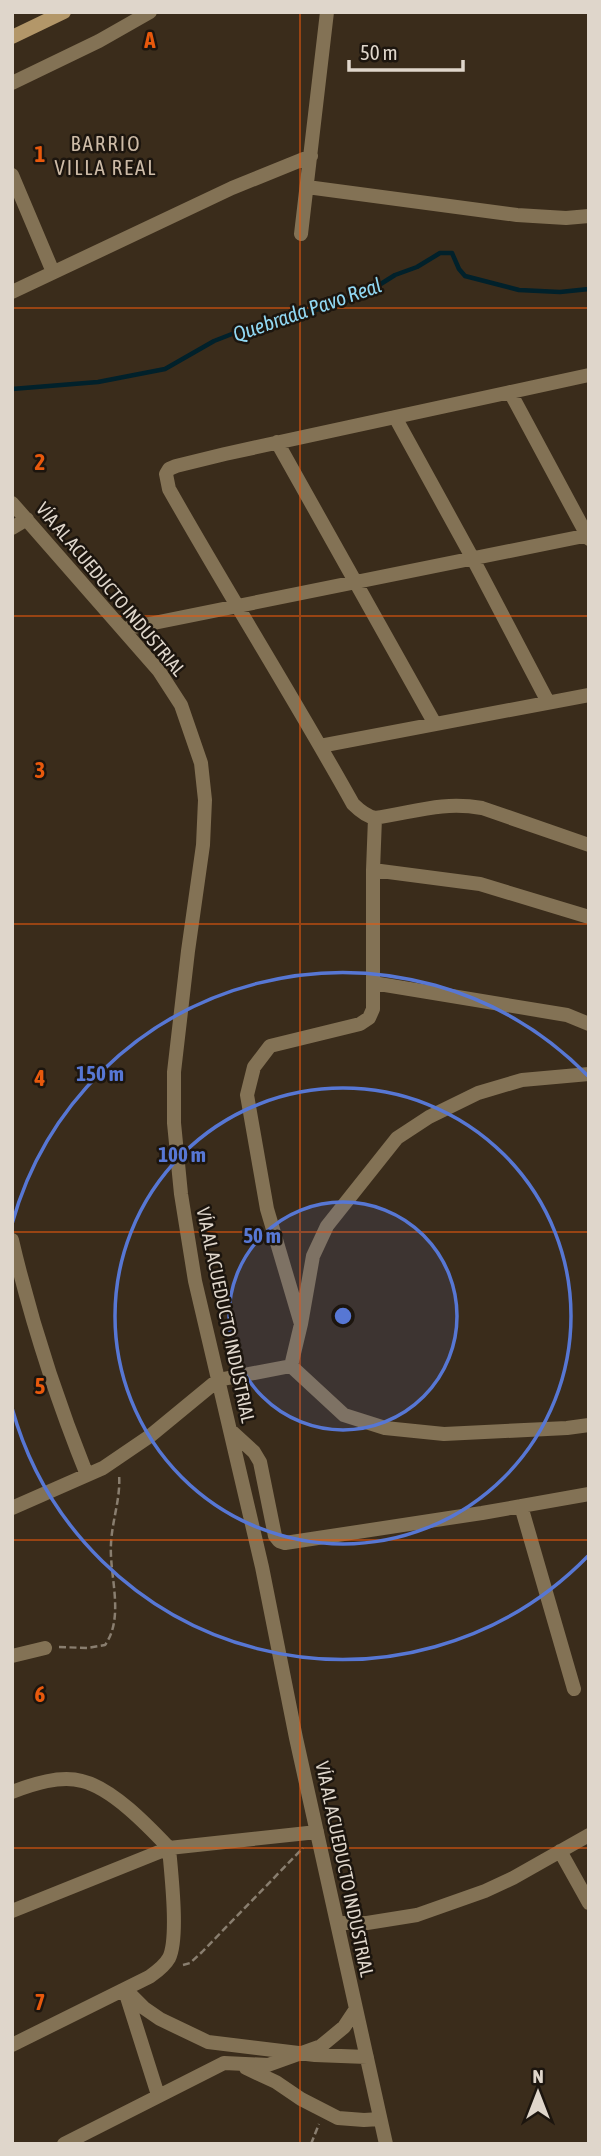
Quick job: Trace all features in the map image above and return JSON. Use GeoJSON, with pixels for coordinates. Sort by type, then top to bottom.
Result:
{"type":"FeatureCollection","features":[{"type":"Feature","properties":{"kind":"main road"},"geometry":{"type":"LineString","coordinates":[[12,37],[64,12]]}},
{"type":"Feature","properties":{"kind":"street"},"geometry":{"type":"LineString","coordinates":[[12,83],[99,41],[150,12]]}},
{"type":"Feature","properties":{"kind":"street"},"geometry":{"type":"LineString","coordinates":[[302,234],[327,12]]}},
{"type":"Feature","properties":{"kind":"street"},"geometry":{"type":"LineString","coordinates":[[12,292],[232,188],[311,156]]}},
{"type":"Feature","properties":{"kind":"street"},"geometry":{"type":"LineString","coordinates":[[12,175],[53,272]]}},
{"type":"Feature","properties":{"kind":"street"},"geometry":{"type":"LineString","coordinates":[[307,187],[517,215],[566,218],[589,216]]}},
{"type":"Feature","properties":{"kind":"street"},"geometry":{"type":"LineString","coordinates":[[587,844],[482,808],[443,806],[376,818],[368,816],[353,804],[169,489],[166,474],[169,468],[277,442],[589,375]]}},
{"type":"Feature","properties":{"kind":"street"},"geometry":{"type":"LineString","coordinates":[[124,629],[588,537],[510,393]]}},
{"type":"Feature","properties":{"kind":"street"},"geometry":{"type":"LineString","coordinates":[[395,417],[548,702]]}},
{"type":"Feature","properties":{"kind":"street"},"geometry":{"type":"LineString","coordinates":[[277,442],[435,724]]}},
{"type":"Feature","properties":{"kind":"street","name":"VÍA AL ACUEDUCTO INDUSTRIAL"},"geometry":{"type":"LineString","coordinates":[[12,503],[159,671],[181,705],[195,741],[204,781],[203,845],[181,1005],[173,1094],[181,1194],[195,1281],[262,1567],[386,2144]]}},
{"type":"Feature","properties":{"kind":"street"},"geometry":{"type":"LineString","coordinates":[[12,528],[27,519]]}},
{"type":"Feature","properties":{"kind":"street"},"geometry":{"type":"LineString","coordinates":[[320,746],[589,695]]}},
{"type":"Feature","properties":{"kind":"street"},"geometry":{"type":"LineString","coordinates":[[301,1324],[267,1209],[247,1095],[254,1067],[270,1046],[360,1024],[369,1018],[373,1009],[373,870],[376,818]]}},
{"type":"Feature","properties":{"kind":"street"},"geometry":{"type":"LineString","coordinates":[[373,870],[480,884],[589,917]]}},
{"type":"Feature","properties":{"kind":"street"},"geometry":{"type":"LineString","coordinates":[[373,983],[568,1015],[589,1024]]}},
{"type":"Feature","properties":{"kind":"street"},"geometry":{"type":"LineString","coordinates":[[291,1366],[313,1256],[327,1226],[397,1138],[429,1117],[478,1093],[522,1080],[589,1074]]}},
{"type":"Feature","properties":{"kind":"street"},"geometry":{"type":"LineString","coordinates":[[12,1240],[40,1346],[62,1413],[87,1475]]}},
{"type":"Feature","properties":{"kind":"street"},"geometry":{"type":"LineString","coordinates":[[12,1508],[115,1460],[177,1415],[218,1380],[291,1366]]}},
{"type":"Feature","properties":{"kind":"street"},"geometry":{"type":"LineString","coordinates":[[291,1366],[344,1415],[385,1428],[444,1434],[567,1428],[589,1424]]}},
{"type":"Feature","properties":{"kind":"street"},"geometry":{"type":"LineString","coordinates":[[230,1430],[254,1452],[260,1462],[271,1524],[279,1541],[295,1543],[589,1494]]}},
{"type":"Feature","properties":{"kind":"street"},"geometry":{"type":"LineString","coordinates":[[521,1506],[574,1689]]}},
{"type":"Feature","properties":{"kind":"street"},"geometry":{"type":"LineString","coordinates":[[12,1656],[45,1648]]}},
{"type":"Feature","properties":{"kind":"street"},"geometry":{"type":"LineString","coordinates":[[12,1792],[63,1779],[84,1781],[128,1808],[169,1848],[173,1944],[163,1967],[149,1978],[12,2045]]}},
{"type":"Feature","properties":{"kind":"street"},"geometry":{"type":"LineString","coordinates":[[12,1911],[169,1848],[317,1832]]}},
{"type":"Feature","properties":{"kind":"street"},"geometry":{"type":"LineString","coordinates":[[337,1923],[367,1923],[418,1915],[485,1891],[589,1835]]}},
{"type":"Feature","properties":{"kind":"street"},"geometry":{"type":"LineString","coordinates":[[560,1852],[589,1903]]}},
{"type":"Feature","properties":{"kind":"street"},"geometry":{"type":"LineString","coordinates":[[125,1989],[160,2019],[208,2042],[300,2053],[367,2057]]}},
{"type":"Feature","properties":{"kind":"street"},"geometry":{"type":"LineString","coordinates":[[125,1989],[158,2095]]}},
{"type":"Feature","properties":{"kind":"street"},"geometry":{"type":"LineString","coordinates":[[64,2144],[215,2067],[233,2063],[268,2065],[321,2046],[344,2027],[356,2009]]}},
{"type":"Feature","properties":{"kind":"street"},"geometry":{"type":"LineString","coordinates":[[208,2042],[233,2063],[276,2082],[338,2118],[380,2119]]}},
{"type":"Feature","properties":{"kind":"path"},"geometry":{"type":"LineString","coordinates":[[45,1648],[105,1645],[113,1632],[110,1547],[120,1483],[115,1460]]}},
{"type":"Feature","properties":{"kind":"path"},"geometry":{"type":"LineString","coordinates":[[163,1967],[190,1963],[317,1832]]}},
{"type":"Feature","properties":{"kind":"path"},"geometry":{"type":"LineString","coordinates":[[311,2144],[323,2111]]}},
{"type":"Feature","properties":{"kind":"waterway","name":"Quebrada Pavo Real"},"geometry":{"type":"LineString","coordinates":[[12,389],[98,382],[165,369],[214,341],[255,325],[339,304],[368,292],[440,253],[452,253],[465,276],[519,290],[560,292],[589,289]]}},
{"type":"Feature","properties":{"kind":"district","name":"BARRIO VILLA REAL"},"geometry":{"type":"Point","coordinates":[106,155]}}]}
